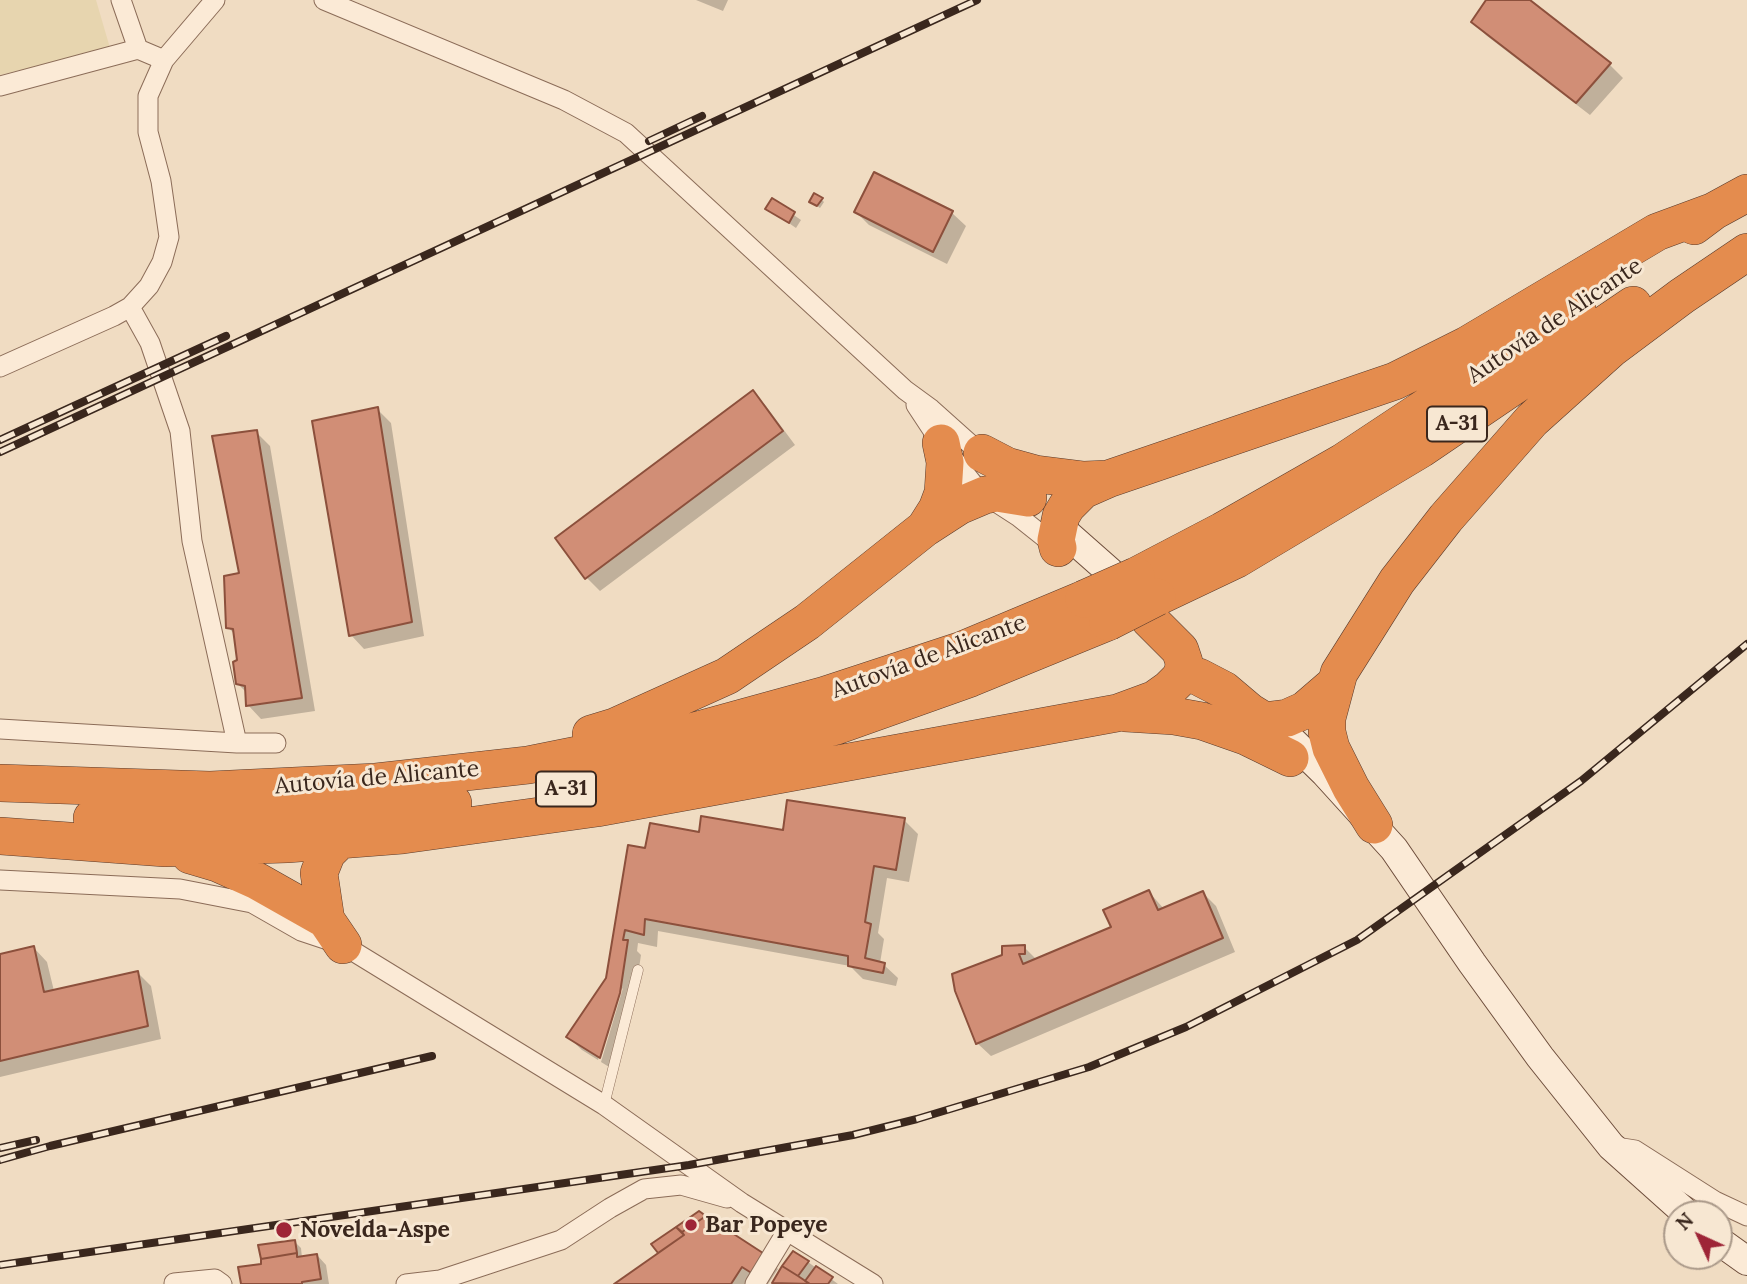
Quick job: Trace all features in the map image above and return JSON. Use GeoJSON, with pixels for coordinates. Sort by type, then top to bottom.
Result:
{"type":"FeatureCollection","features":[{"type":"Feature","properties":{"kind":"highway","name":"Autovía de Alicante"},"geometry":{"type":"LineString","coordinates":[[0,814],[199,822],[374,813],[554,791],[694,763],[836,726],[971,678],[1124,598],[1233,525],[1343,462],[1644,261],[1714,211],[1747,193]]}},
{"type":"Feature","properties":{"kind":"highway"},"geometry":{"type":"LineString","coordinates":[[1058,537],[1061,516],[1083,490],[1108,479],[1395,381],[1467,345],[1657,232],[1714,211]]}},
{"type":"Feature","properties":{"kind":"highway","name":"Autovía de Alicante"},"geometry":{"type":"LineString","coordinates":[[0,783],[211,790],[376,782],[527,765],[687,733],[825,695],[1237,559],[1401,461],[1540,366],[1747,232]]}},
{"type":"Feature","properties":{"kind":"highway"},"geometry":{"type":"LineString","coordinates":[[1363,813],[1331,748],[1327,718],[1334,685],[1349,656],[1397,581],[1446,517],[1532,420],[1611,349],[1747,252]]}},
{"type":"Feature","properties":{"kind":"highway"},"geometry":{"type":"LineString","coordinates":[[925,528],[943,493],[945,462],[941,443]]}},
{"type":"Feature","properties":{"kind":"highway"},"geometry":{"type":"LineString","coordinates":[[982,453],[1007,466],[1036,474],[1084,480],[1108,479]]}},
{"type":"Feature","properties":{"kind":"highway"},"geometry":{"type":"LineString","coordinates":[[527,765],[554,746],[614,727],[727,676],[807,622],[925,528],[959,506],[985,495],[1006,493],[1028,498]]}},
{"type":"Feature","properties":{"kind":"highway"},"geometry":{"type":"LineString","coordinates":[[1124,598],[1180,650],[1191,669],[1263,720],[1287,718],[1305,710],[1334,685]]}},
{"type":"Feature","properties":{"kind":"highway"},"geometry":{"type":"LineString","coordinates":[[0,836],[165,848],[340,840],[404,835],[597,808],[1117,713],[1155,699],[1191,669]]}},
{"type":"Feature","properties":{"kind":"highway"},"geometry":{"type":"LineString","coordinates":[[1117,713],[1174,716],[1202,721],[1245,736],[1290,758]]}},
{"type":"Feature","properties":{"kind":"highway"},"geometry":{"type":"LineString","coordinates":[[335,932],[319,873],[327,853],[340,840]]}},
{"type":"Feature","properties":{"kind":"highway"},"geometry":{"type":"LineString","coordinates":[[165,848],[217,863],[257,881],[335,932]]}},
{"type":"Feature","properties":{"kind":"street"},"geometry":{"type":"LineString","coordinates":[[121,0],[138,49]]}},
{"type":"Feature","properties":{"kind":"street"},"geometry":{"type":"LineString","coordinates":[[0,367],[130,307],[149,286],[162,262],[169,237],[161,181],[148,132],[148,96],[164,60],[215,0]]}},
{"type":"Feature","properties":{"kind":"street"},"geometry":{"type":"LineString","coordinates":[[324,0],[564,100],[626,134],[905,390],[982,453],[1028,498],[1058,537],[1191,669],[1290,758],[1363,813]]}},
{"type":"Feature","properties":{"kind":"street"},"geometry":{"type":"LineString","coordinates":[[0,86],[138,49],[164,60]]}},
{"type":"Feature","properties":{"kind":"street"},"geometry":{"type":"LineString","coordinates":[[130,307],[150,343],[180,431],[192,541],[237,743]]}},
{"type":"Feature","properties":{"kind":"street"},"geometry":{"type":"LineString","coordinates":[[905,390],[974,485],[1019,517],[1058,537],[1109,571],[1124,598],[1271,720],[1363,813],[1540,1057],[1611,1146],[1671,1200]]}},
{"type":"Feature","properties":{"kind":"street"},"geometry":{"type":"LineString","coordinates":[[0,729],[276,743]]}},
{"type":"Feature","properties":{"kind":"street"},"geometry":{"type":"LineString","coordinates":[[0,880],[180,889],[252,903],[301,931],[335,932],[604,1105],[742,1203],[873,1284]]}},
{"type":"Feature","properties":{"kind":"street"},"geometry":{"type":"LineString","coordinates":[[1611,1146],[1635,1150],[1715,1201],[1747,1216]]}},
{"type":"Feature","properties":{"kind":"street"},"geometry":{"type":"LineString","coordinates":[[406,1284],[440,1282],[561,1240],[644,1189],[681,1185],[742,1203]]}},
{"type":"Feature","properties":{"kind":"street"},"geometry":{"type":"LineString","coordinates":[[755,1284],[787,1230]]}},
{"type":"Feature","properties":{"kind":"street"},"geometry":{"type":"LineString","coordinates":[[174,1283],[215,1279],[222,1284]]}},
{"type":"Feature","properties":{"kind":"lane"},"geometry":{"type":"LineString","coordinates":[[604,1105],[638,970]]}},
{"type":"Feature","properties":{"kind":"shaded area"},"geometry":{"type":"Polygon","coordinates":[[[0,0],[96,0],[110,48],[0,75],[0,0]]]}},
{"type":"Feature","properties":{"kind":"building"},"geometry":{"type":"Polygon","coordinates":[[[1486,0],[1530,0],[1611,63],[1576,103],[1471,22],[1486,0]]]}},
{"type":"Feature","properties":{"kind":"building"},"geometry":{"type":"Polygon","coordinates":[[[874,172],[953,211],[933,252],[854,212],[874,172]]]}},
{"type":"Feature","properties":{"kind":"building"},"geometry":{"type":"Polygon","coordinates":[[[814,193],[823,198],[817,206],[809,202],[814,193]]]}},
{"type":"Feature","properties":{"kind":"building"},"geometry":{"type":"Polygon","coordinates":[[[772,198],[795,212],[789,223],[765,209],[772,198]]]}},
{"type":"Feature","properties":{"kind":"building"},"geometry":{"type":"Polygon","coordinates":[[[753,390],[783,431],[585,579],[555,538],[753,390]]]}},
{"type":"Feature","properties":{"kind":"building"},"geometry":{"type":"Polygon","coordinates":[[[378,407],[412,622],[349,636],[312,421],[378,407]]]}},
{"type":"Feature","properties":{"kind":"building"},"geometry":{"type":"Polygon","coordinates":[[[257,430],[302,698],[246,706],[245,686],[236,684],[233,662],[237,660],[233,629],[226,628],[224,576],[239,573],[212,436],[257,430]]]}},
{"type":"Feature","properties":{"kind":"building"},"geometry":{"type":"Polygon","coordinates":[[[787,800],[905,818],[896,870],[874,866],[865,922],[871,924],[865,958],[885,963],[883,973],[848,966],[848,956],[645,919],[644,935],[625,930],[623,940],[628,940],[620,993],[600,1058],[566,1037],[606,978],[628,845],[645,848],[650,823],[699,832],[701,816],[783,830],[787,800]]]}},
{"type":"Feature","properties":{"kind":"building"},"geometry":{"type":"Polygon","coordinates":[[[1149,890],[1158,910],[1203,891],[1223,938],[976,1044],[955,991],[952,974],[1002,955],[1002,946],[1025,945],[1025,954],[1019,954],[1023,964],[1111,927],[1103,910],[1149,890]]]}},
{"type":"Feature","properties":{"kind":"building"},"geometry":{"type":"Polygon","coordinates":[[[34,946],[44,992],[138,971],[148,1026],[0,1061],[0,954],[34,946]]]}},
{"type":"Feature","properties":{"kind":"building"},"geometry":{"type":"Polygon","coordinates":[[[699,1211],[706,1216],[682,1232],[676,1227],[699,1211]]]}},
{"type":"Feature","properties":{"kind":"building"},"geometry":{"type":"Polygon","coordinates":[[[706,1216],[766,1255],[753,1274],[742,1267],[731,1284],[614,1284],[684,1235],[682,1232],[706,1216]]]}},
{"type":"Feature","properties":{"kind":"building"},"geometry":{"type":"Polygon","coordinates":[[[676,1227],[684,1235],[658,1253],[651,1244],[676,1227]]]}},
{"type":"Feature","properties":{"kind":"building"},"geometry":{"type":"Polygon","coordinates":[[[295,1240],[297,1253],[261,1259],[258,1245],[295,1240]]]}},
{"type":"Feature","properties":{"kind":"building"},"geometry":{"type":"Polygon","coordinates":[[[793,1251],[809,1261],[798,1276],[782,1266],[793,1251]]]}},
{"type":"Feature","properties":{"kind":"building"},"geometry":{"type":"Polygon","coordinates":[[[297,1253],[297,1257],[317,1254],[321,1279],[302,1284],[241,1284],[238,1267],[261,1264],[261,1259],[297,1253]]]}},
{"type":"Feature","properties":{"kind":"building"},"geometry":{"type":"Polygon","coordinates":[[[782,1266],[798,1276],[810,1284],[772,1283],[782,1266]]]}},
{"type":"Feature","properties":{"kind":"building"},"geometry":{"type":"Polygon","coordinates":[[[816,1266],[833,1277],[828,1284],[810,1284],[805,1281],[816,1266]]]}},
{"type":"Feature","properties":{"kind":"railway"},"geometry":{"type":"LineString","coordinates":[[0,452],[977,0]]}},
{"type":"Feature","properties":{"kind":"railway"},"geometry":{"type":"LineString","coordinates":[[649,141],[702,116]]}},
{"type":"Feature","properties":{"kind":"railway"},"geometry":{"type":"LineString","coordinates":[[0,440],[226,336]]}},
{"type":"Feature","properties":{"kind":"railway"},"geometry":{"type":"LineString","coordinates":[[0,1265],[689,1165],[853,1135],[917,1119],[1089,1067],[1186,1027],[1357,940],[1581,781],[1747,644]]}},
{"type":"Feature","properties":{"kind":"railway"},"geometry":{"type":"LineString","coordinates":[[0,1160],[432,1056]]}},
{"type":"Feature","properties":{"kind":"railway"},"geometry":{"type":"LineString","coordinates":[[0,1148],[36,1140]]}},
{"type":"Feature","properties":{"kind":"place","name":"Bar Popeye"},"geometry":{"type":"Point","coordinates":[691,1225]}},
{"type":"Feature","properties":{"kind":"place","name":"Novelda-Aspe"},"geometry":{"type":"Point","coordinates":[284,1230]}}]}
